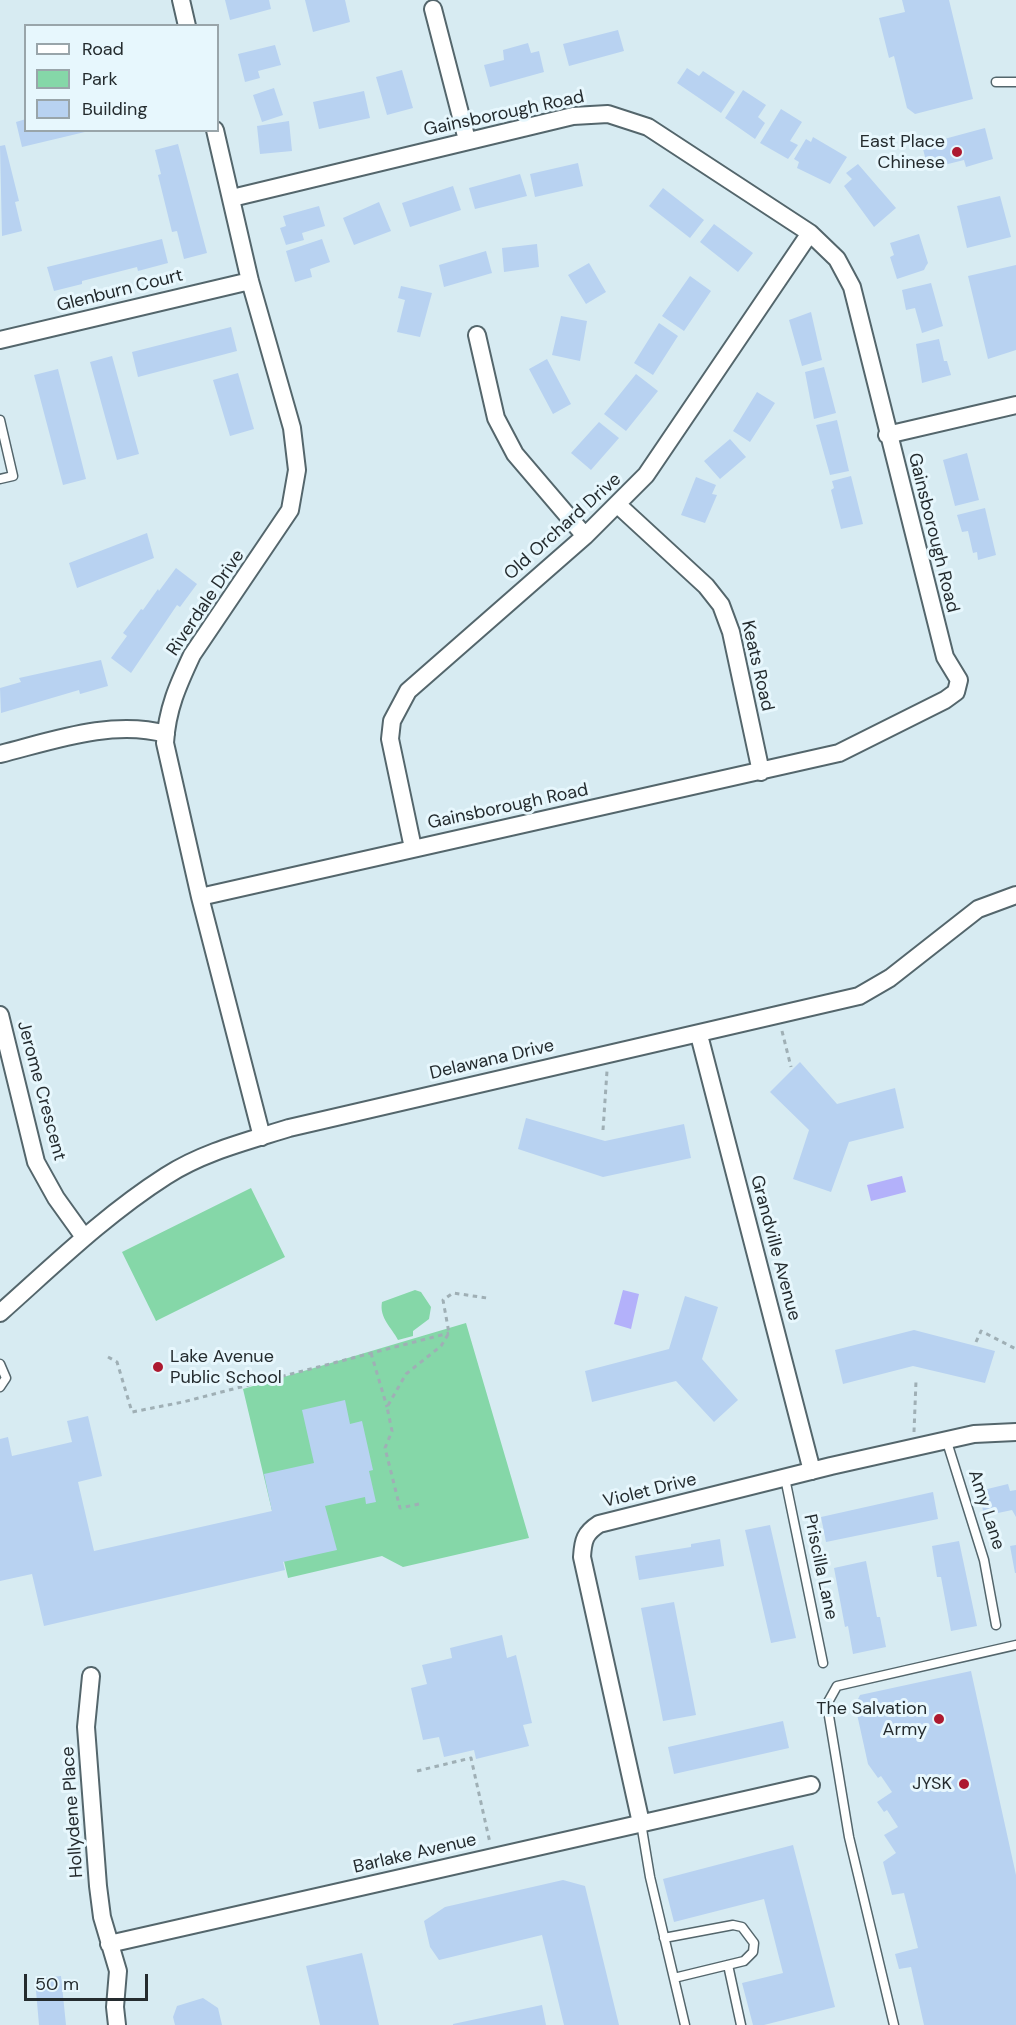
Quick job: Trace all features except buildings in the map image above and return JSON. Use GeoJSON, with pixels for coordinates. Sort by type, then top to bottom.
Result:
{"type":"FeatureCollection","features":[{"type":"Feature","properties":{"kind":"street"},"geometry":{"type":"LineString","coordinates":[[181,0],[187,24]]}},
{"type":"Feature","properties":{"kind":"street"},"geometry":{"type":"LineString","coordinates":[[433,9],[466,140]]}},
{"type":"Feature","properties":{"kind":"street","name":"Gainsborough Road"},"geometry":{"type":"LineString","coordinates":[[201,897],[839,753],[945,700],[956,692],[959,680],[945,657],[887,435],[852,286],[837,260],[810,233],[648,127],[608,114],[573,116],[232,198]]}},
{"type":"Feature","properties":{"kind":"street","name":"Riverdale Drive"},"geometry":{"type":"LineString","coordinates":[[216,132],[250,280],[296,446],[294,497],[290,510],[274,536],[192,655],[178,681],[165,743],[201,897],[262,1137]]}},
{"type":"Feature","properties":{"kind":"street","name":"Old Orchard Drive"},"geometry":{"type":"LineString","coordinates":[[413,848],[390,739],[392,721],[408,691],[585,536],[646,475],[810,233]]}},
{"type":"Feature","properties":{"kind":"street","name":"Glenburn Court"},"geometry":{"type":"LineString","coordinates":[[0,340],[250,280]]}},
{"type":"Feature","properties":{"kind":"street"},"geometry":{"type":"LineString","coordinates":[[477,335],[496,418],[514,454],[585,536]]}},
{"type":"Feature","properties":{"kind":"street"},"geometry":{"type":"LineString","coordinates":[[887,435],[1016,405]]}},
{"type":"Feature","properties":{"kind":"street","name":"Keats Road"},"geometry":{"type":"LineString","coordinates":[[618,505],[706,586],[721,605],[731,632],[761,772]]}},
{"type":"Feature","properties":{"kind":"street"},"geometry":{"type":"LineString","coordinates":[[0,754],[90,732],[139,730],[166,734]]}},
{"type":"Feature","properties":{"kind":"street","name":"Delawana Drive"},"geometry":{"type":"LineString","coordinates":[[0,1313],[84,1237],[167,1175],[220,1150],[262,1137],[443,1091],[699,1035],[859,996],[890,978],[978,909],[1016,895]]}},
{"type":"Feature","properties":{"kind":"street","name":"Jerome Crescent"},"geometry":{"type":"LineString","coordinates":[[0,1015],[36,1162],[56,1198],[84,1237]]}},
{"type":"Feature","properties":{"kind":"street","name":"Grandville Avenue"},"geometry":{"type":"LineString","coordinates":[[699,1035],[812,1471]]}},
{"type":"Feature","properties":{"kind":"street","name":"Violet Drive"},"geometry":{"type":"LineString","coordinates":[[641,1823],[582,1557],[583,1540],[589,1531],[599,1524],[812,1471],[974,1434],[1016,1432]]}},
{"type":"Feature","properties":{"kind":"street","name":"Hollydene Place"},"geometry":{"type":"LineString","coordinates":[[91,1676],[86,1727],[98,1886],[109,1944]]}},
{"type":"Feature","properties":{"kind":"street","name":"Barlake Avenue"},"geometry":{"type":"LineString","coordinates":[[109,1944],[811,1785]]}},
{"type":"Feature","properties":{"kind":"street"},"geometry":{"type":"LineString","coordinates":[[109,1944],[118,1971],[115,2007],[117,2025]]}},
{"type":"Feature","properties":{"kind":"lane"},"geometry":{"type":"LineString","coordinates":[[996,82],[1016,82]]}},
{"type":"Feature","properties":{"kind":"lane"},"geometry":{"type":"LineString","coordinates":[[0,420],[13,476],[0,479]]}},
{"type":"Feature","properties":{"kind":"lane"},"geometry":{"type":"LineString","coordinates":[[0,1365],[6,1378],[0,1388]]}},
{"type":"Feature","properties":{"kind":"lane","name":"Amy Lane"},"geometry":{"type":"LineString","coordinates":[[947,1442],[984,1560],[996,1625]]}},
{"type":"Feature","properties":{"kind":"lane","name":"Priscilla Lane"},"geometry":{"type":"LineString","coordinates":[[785,1478],[823,1663]]}},
{"type":"Feature","properties":{"kind":"lane"},"geometry":{"type":"LineString","coordinates":[[894,2025],[849,1837],[827,1704],[837,1686],[1016,1645]]}},
{"type":"Feature","properties":{"kind":"lane"},"geometry":{"type":"LineString","coordinates":[[641,1823],[664,1938],[685,2025]]}},
{"type":"Feature","properties":{"kind":"lane"},"geometry":{"type":"LineString","coordinates":[[664,1938],[733,1925],[742,1927],[754,1943],[753,1952],[744,1961],[674,1977]]}},
{"type":"Feature","properties":{"kind":"lane"},"geometry":{"type":"LineString","coordinates":[[728,1965],[741,2025]]}},
{"type":"Feature","properties":{"kind":"path"},"geometry":{"type":"LineString","coordinates":[[779,1016],[791,1067]]}},
{"type":"Feature","properties":{"kind":"path"},"geometry":{"type":"LineString","coordinates":[[603,1130],[608,1054]]}},
{"type":"Feature","properties":{"kind":"path"},"geometry":{"type":"LineString","coordinates":[[387,1407],[406,1374],[441,1346],[449,1333],[443,1300],[453,1293],[488,1298]]}},
{"type":"Feature","properties":{"kind":"path"},"geometry":{"type":"LineString","coordinates":[[976,1342],[981,1331],[1016,1349]]}},
{"type":"Feature","properties":{"kind":"path"},"geometry":{"type":"LineString","coordinates":[[108,1357],[117,1362],[132,1412],[449,1333]]}},
{"type":"Feature","properties":{"kind":"path"},"geometry":{"type":"LineString","coordinates":[[371,1353],[392,1431],[385,1448],[400,1508],[419,1504]]}},
{"type":"Feature","properties":{"kind":"path"},"geometry":{"type":"LineString","coordinates":[[914,1449],[916,1381]]}},
{"type":"Feature","properties":{"kind":"path"},"geometry":{"type":"LineString","coordinates":[[417,1771],[471,1758],[493,1857]]}},
{"type":"Feature","properties":{"kind":"green space"},"geometry":{"type":"Polygon","coordinates":[[[251,1188],[285,1257],[156,1321],[122,1252],[251,1188]]]}},
{"type":"Feature","properties":{"kind":"green space"},"geometry":{"type":"Polygon","coordinates":[[[415,1290],[421,1292],[431,1307],[429,1319],[413,1331],[413,1336],[398,1340],[384,1318],[382,1302],[415,1290]]]}},
{"type":"Feature","properties":{"kind":"green space"},"geometry":{"type":"Polygon","coordinates":[[[466,1323],[529,1538],[403,1567],[382,1556],[288,1578],[243,1389],[466,1323]]]}},
{"type":"Feature","properties":{"kind":"water"},"geometry":{"type":"Polygon","coordinates":[[[902,1176],[906,1192],[871,1201],[867,1185],[902,1176]]]}},
{"type":"Feature","properties":{"kind":"water"},"geometry":{"type":"Polygon","coordinates":[[[623,1290],[639,1294],[631,1329],[614,1324],[623,1290]]]}},
{"type":"Feature","properties":{"kind":"place","name":"East Place Chinese"},"geometry":{"type":"Point","coordinates":[957,152]}},
{"type":"Feature","properties":{"kind":"place","name":"Lake Avenue Public School"},"geometry":{"type":"Point","coordinates":[158,1367]}},
{"type":"Feature","properties":{"kind":"place","name":"The Salvation Army"},"geometry":{"type":"Point","coordinates":[939,1719]}},
{"type":"Feature","properties":{"kind":"place","name":"JYSK"},"geometry":{"type":"Point","coordinates":[964,1784]}}]}
